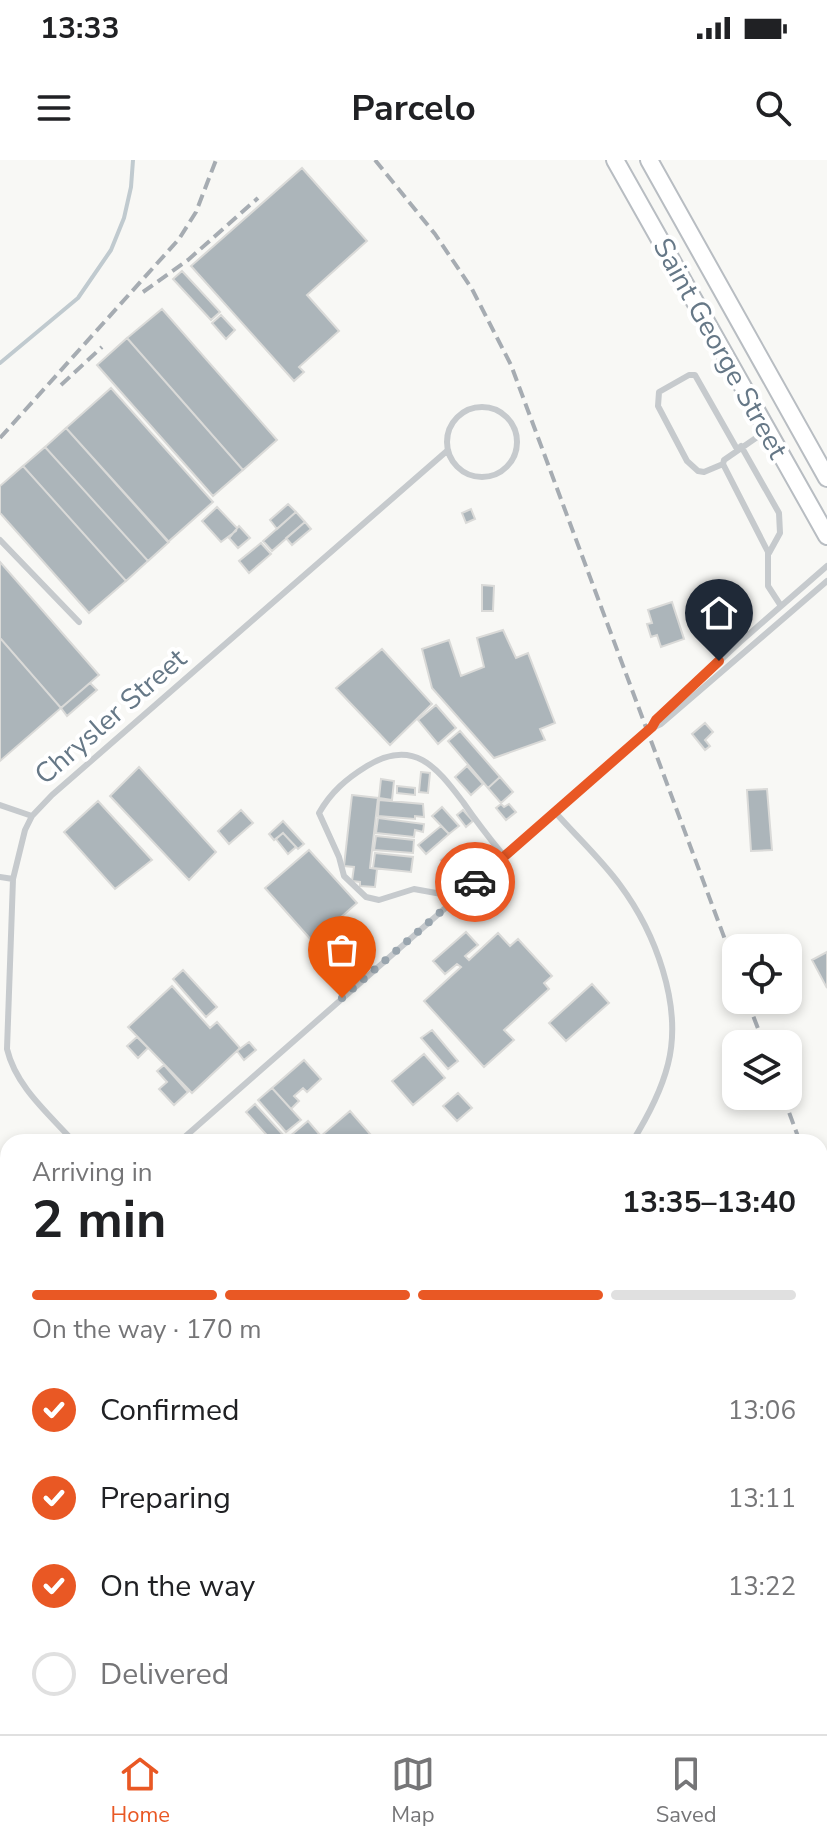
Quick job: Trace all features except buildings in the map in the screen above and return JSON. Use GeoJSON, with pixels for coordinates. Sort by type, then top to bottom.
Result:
{"type":"FeatureCollection","features":[{"type":"Feature","properties":{"kind":"main road","name":"Saint George Street"},"geometry":{"type":"LineString","coordinates":[[615,160],[827,536]]}},
{"type":"Feature","properties":{"kind":"main road","name":"Saint George Street"},"geometry":{"type":"LineString","coordinates":[[649,160],[827,478]]}},
{"type":"Feature","properties":{"kind":"lane"},"geometry":{"type":"LineString","coordinates":[[767,431],[739,448],[723,464],[704,472],[698,471],[687,461],[658,406],[659,392],[695,375],[700,380],[739,448],[779,513],[780,533],[769,554],[768,586],[781,606]]}},
{"type":"Feature","properties":{"kind":"lane","name":"Chrysler Street"},"geometry":{"type":"LineString","coordinates":[[484,407],[496,410],[507,417],[514,427],[516,452],[510,464],[488,477],[463,471],[448,450],[447,438],[451,425],[471,409],[484,407]]}},
{"type":"Feature","properties":{"kind":"lane","name":"Chrysler Street"},"geometry":{"type":"LineString","coordinates":[[67,1134],[22,1084],[9,1057],[13,879],[20,844],[32,816],[52,795],[448,450]]}},
{"type":"Feature","properties":{"kind":"lane"},"geometry":{"type":"LineString","coordinates":[[723,464],[769,554]]}},
{"type":"Feature","properties":{"kind":"lane"},"geometry":{"type":"LineString","coordinates":[[0,540],[79,622]]}},
{"type":"Feature","properties":{"kind":"lane"},"geometry":{"type":"LineString","coordinates":[[189,1134],[652,727],[656,720],[827,566]]}},
{"type":"Feature","properties":{"kind":"lane"},"geometry":{"type":"LineString","coordinates":[[652,727],[661,724],[827,581]]}},
{"type":"Feature","properties":{"kind":"lane"},"geometry":{"type":"LineString","coordinates":[[458,897],[414,889],[379,900],[366,897],[344,876],[319,813],[328,797],[349,777],[378,759],[398,755],[418,758],[437,769],[504,856]]}},
{"type":"Feature","properties":{"kind":"lane"},"geometry":{"type":"LineString","coordinates":[[0,805],[32,816]]}},
{"type":"Feature","properties":{"kind":"lane"},"geometry":{"type":"LineString","coordinates":[[555,812],[619,882],[633,903],[653,943],[667,986],[669,1062],[637,1134]]}},
{"type":"Feature","properties":{"kind":"lane"},"geometry":{"type":"LineString","coordinates":[[0,877],[13,879]]}},
{"type":"Feature","properties":{"kind":"waterway"},"geometry":{"type":"LineString","coordinates":[[0,363],[78,298],[111,250],[124,218],[133,160]]}},
{"type":"Feature","properties":{"kind":"railway"},"geometry":{"type":"LineString","coordinates":[[0,438],[179,239],[196,212],[216,160]]}},
{"type":"Feature","properties":{"kind":"railway"},"geometry":{"type":"LineString","coordinates":[[375,160],[435,234],[472,289],[511,365],[723,934]]}},
{"type":"Feature","properties":{"kind":"railway"},"geometry":{"type":"LineString","coordinates":[[143,292],[188,260],[258,198]]}},
{"type":"Feature","properties":{"kind":"railway"},"geometry":{"type":"LineString","coordinates":[[61,385],[102,347]]}},
{"type":"Feature","properties":{"kind":"railway"},"geometry":{"type":"LineString","coordinates":[[752,1014],[759,1030]]}},
{"type":"Feature","properties":{"kind":"railway"},"geometry":{"type":"LineString","coordinates":[[788,1110],[797,1134]]}},
{"type":"Feature","properties":{"kind":"way so far"},"geometry":{"type":"LineString","coordinates":[[342,998],[475,882]]}},
{"type":"Feature","properties":{"kind":"route"},"geometry":{"type":"LineString","coordinates":[[475,882],[652,727],[719,661]]}}]}
